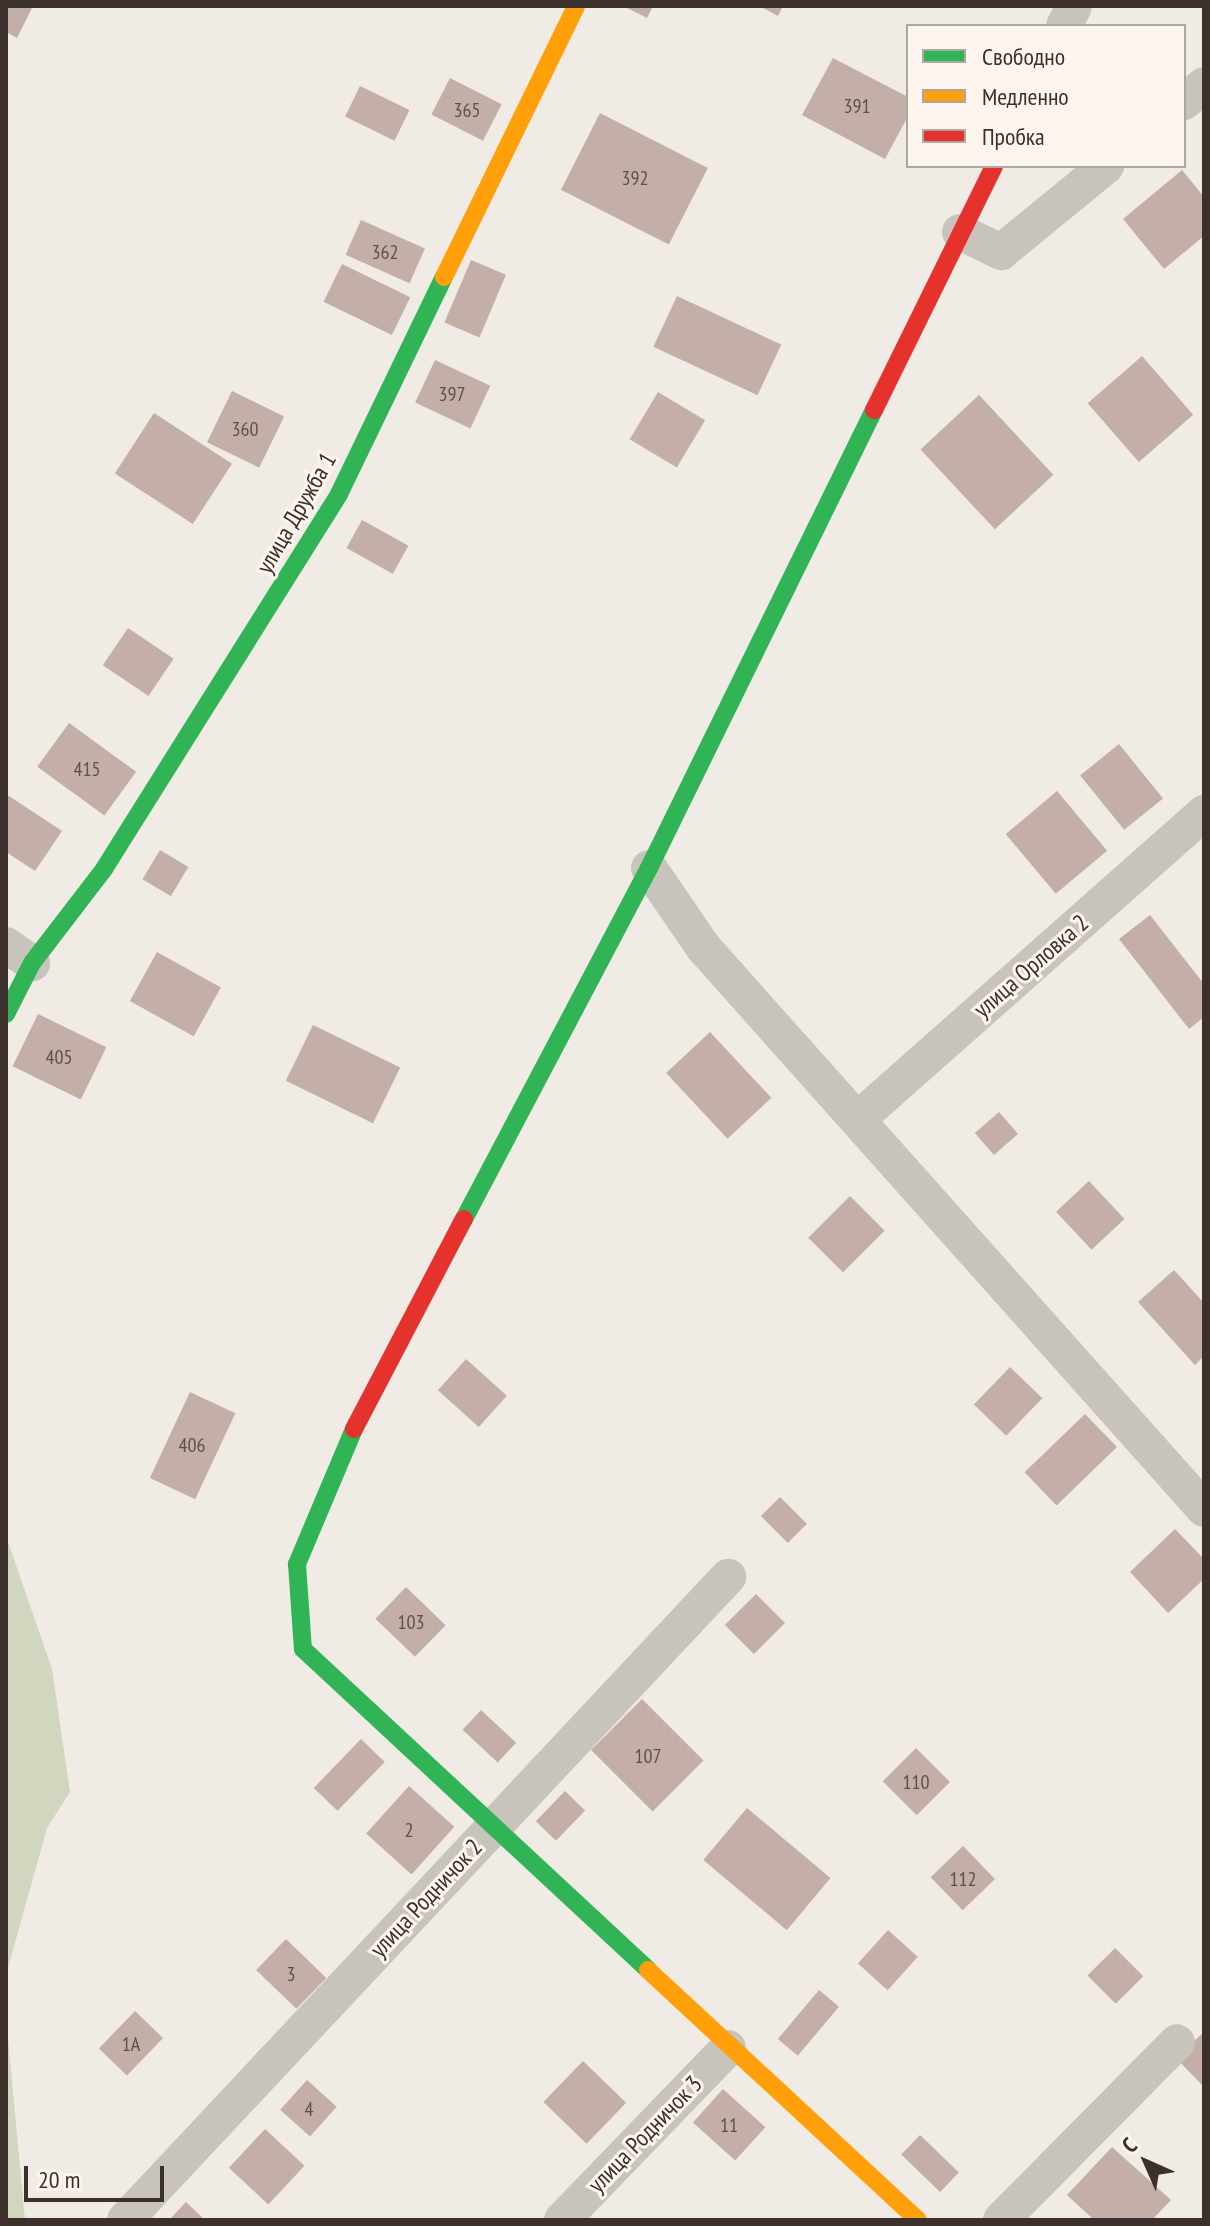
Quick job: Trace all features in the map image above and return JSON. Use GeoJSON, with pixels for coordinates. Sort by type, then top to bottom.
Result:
{"type":"FeatureCollection","features":[{"type":"Feature","properties":{"kind":"street","name":"улица Дружба 1"},"geometry":{"type":"LineString","coordinates":[[6,1014],[19,954],[104,869],[339,494],[576,6]]}},
{"type":"Feature","properties":{"kind":"street"},"geometry":{"type":"LineString","coordinates":[[1065,24],[1074,6]]}},
{"type":"Feature","properties":{"kind":"street"},"geometry":{"type":"LineString","coordinates":[[1186,100],[1204,85]]}},
{"type":"Feature","properties":{"kind":"street"},"geometry":{"type":"LineString","coordinates":[[918,2220],[728,2048],[303,1649],[297,1564],[345,1445],[649,868],[993,168]]}},
{"type":"Feature","properties":{"kind":"street"},"geometry":{"type":"LineString","coordinates":[[960,232],[1001,252],[1104,168]]}},
{"type":"Feature","properties":{"kind":"street","name":"улица Орловка 2"},"geometry":{"type":"LineString","coordinates":[[858,1119],[1204,813]]}},
{"type":"Feature","properties":{"kind":"street"},"geometry":{"type":"LineString","coordinates":[[649,868],[703,947],[1204,1509]]}},
{"type":"Feature","properties":{"kind":"street","name":"улица Родничок 2"},"geometry":{"type":"LineString","coordinates":[[125,2220],[728,1577]]}},
{"type":"Feature","properties":{"kind":"street"},"geometry":{"type":"LineString","coordinates":[[1001,2220],[1177,2042]]}},
{"type":"Feature","properties":{"kind":"street","name":"улица Родничок 3"},"geometry":{"type":"LineString","coordinates":[[562,2220],[728,2048]]}},
{"type":"Feature","properties":{"kind":"green space"},"geometry":{"type":"Polygon","coordinates":[[[6,1536],[52,1669],[70,1792],[47,1828],[6,1975],[6,1536]]]}},
{"type":"Feature","properties":{"kind":"green space"},"geometry":{"type":"Polygon","coordinates":[[[6,2017],[25,2220],[6,2220],[6,2017]]]}},
{"type":"Feature","properties":{"kind":"building"},"geometry":{"type":"Polygon","coordinates":[[[6,6],[33,6],[17,38],[6,32],[6,6]]]}},
{"type":"Feature","properties":{"kind":"building"},"geometry":{"type":"Polygon","coordinates":[[[623,6],[653,6],[647,18],[623,6]]]}},
{"type":"Feature","properties":{"kind":"building"},"geometry":{"type":"Polygon","coordinates":[[[759,6],[783,6],[778,16],[759,6]]]}},
{"type":"Feature","properties":{"kind":"building"},"geometry":{"type":"Polygon","coordinates":[[[833,58],[906,96],[906,120],[885,159],[802,115],[833,58]]]}},
{"type":"Feature","properties":{"kind":"building"},"geometry":{"type":"Polygon","coordinates":[[[450,78],[502,104],[483,141],[431,115],[450,78]]]}},
{"type":"Feature","properties":{"kind":"building"},"geometry":{"type":"Polygon","coordinates":[[[360,86],[409,110],[395,141],[345,117],[360,86]]]}},
{"type":"Feature","properties":{"kind":"building"},"geometry":{"type":"Polygon","coordinates":[[[600,113],[708,168],[669,245],[561,190],[600,113]]]}},
{"type":"Feature","properties":{"kind":"building"},"geometry":{"type":"Polygon","coordinates":[[[1182,170],[1204,197],[1204,236],[1164,269],[1123,219],[1182,170]]]}},
{"type":"Feature","properties":{"kind":"building"},"geometry":{"type":"Polygon","coordinates":[[[361,220],[425,248],[409,283],[346,255],[361,220]]]}},
{"type":"Feature","properties":{"kind":"building"},"geometry":{"type":"Polygon","coordinates":[[[471,260],[506,275],[479,337],[444,323],[471,260]]]}},
{"type":"Feature","properties":{"kind":"building"},"geometry":{"type":"Polygon","coordinates":[[[342,264],[410,297],[392,335],[324,302],[342,264]]]}},
{"type":"Feature","properties":{"kind":"building"},"geometry":{"type":"Polygon","coordinates":[[[677,296],[781,345],[758,395],[653,347],[677,296]]]}},
{"type":"Feature","properties":{"kind":"building"},"geometry":{"type":"Polygon","coordinates":[[[1142,356],[1193,415],[1139,462],[1088,403],[1142,356]]]}},
{"type":"Feature","properties":{"kind":"building"},"geometry":{"type":"Polygon","coordinates":[[[435,360],[490,386],[470,428],[415,403],[435,360]]]}},
{"type":"Feature","properties":{"kind":"building"},"geometry":{"type":"Polygon","coordinates":[[[232,391],[284,416],[259,468],[207,442],[232,391]]]}},
{"type":"Feature","properties":{"kind":"building"},"geometry":{"type":"Polygon","coordinates":[[[658,392],[705,420],[677,467],[630,439],[658,392]]]}},
{"type":"Feature","properties":{"kind":"building"},"geometry":{"type":"Polygon","coordinates":[[[979,395],[1053,475],[995,529],[920,450],[979,395]]]}},
{"type":"Feature","properties":{"kind":"building"},"geometry":{"type":"Polygon","coordinates":[[[154,413],[232,464],[193,524],[115,473],[154,413]]]}},
{"type":"Feature","properties":{"kind":"building"},"geometry":{"type":"Polygon","coordinates":[[[362,520],[408,546],[393,574],[346,548],[362,520]]]}},
{"type":"Feature","properties":{"kind":"building"},"geometry":{"type":"Polygon","coordinates":[[[128,628],[174,659],[148,696],[103,665],[128,628]]]}},
{"type":"Feature","properties":{"kind":"building"},"geometry":{"type":"Polygon","coordinates":[[[69,723],[136,772],[104,815],[37,767],[69,723]]]}},
{"type":"Feature","properties":{"kind":"building"},"geometry":{"type":"Polygon","coordinates":[[[1119,744],[1163,798],[1124,830],[1080,775],[1119,744]]]}},
{"type":"Feature","properties":{"kind":"building"},"geometry":{"type":"Polygon","coordinates":[[[1057,791],[1107,851],[1056,894],[1006,834],[1057,791]]]}},
{"type":"Feature","properties":{"kind":"building"},"geometry":{"type":"Polygon","coordinates":[[[6,794],[62,831],[35,871],[6,852],[6,794]]]}},
{"type":"Feature","properties":{"kind":"building"},"geometry":{"type":"Polygon","coordinates":[[[160,850],[188,867],[171,896],[142,879],[160,850]]]}},
{"type":"Feature","properties":{"kind":"building"},"geometry":{"type":"Polygon","coordinates":[[[1150,915],[1204,984],[1204,1017],[1189,1029],[1119,939],[1150,915]]]}},
{"type":"Feature","properties":{"kind":"building"},"geometry":{"type":"Polygon","coordinates":[[[157,952],[221,987],[194,1036],[130,1001],[157,952]]]}},
{"type":"Feature","properties":{"kind":"building"},"geometry":{"type":"Polygon","coordinates":[[[38,1014],[106,1047],[81,1099],[13,1066],[38,1014]]]}},
{"type":"Feature","properties":{"kind":"building"},"geometry":{"type":"Polygon","coordinates":[[[313,1025],[400,1068],[373,1123],[286,1081],[313,1025]]]}},
{"type":"Feature","properties":{"kind":"building"},"geometry":{"type":"Polygon","coordinates":[[[710,1032],[771,1098],[727,1139],[666,1073],[710,1032]]]}},
{"type":"Feature","properties":{"kind":"building"},"geometry":{"type":"Polygon","coordinates":[[[999,1112],[1018,1134],[994,1155],[975,1133],[999,1112]]]}},
{"type":"Feature","properties":{"kind":"building"},"geometry":{"type":"Polygon","coordinates":[[[1089,1181],[1124,1219],[1092,1250],[1056,1212],[1089,1181]]]}},
{"type":"Feature","properties":{"kind":"building"},"geometry":{"type":"Polygon","coordinates":[[[850,1196],[885,1231],[843,1272],[808,1238],[850,1196]]]}},
{"type":"Feature","properties":{"kind":"building"},"geometry":{"type":"Polygon","coordinates":[[[1174,1270],[1204,1303],[1204,1356],[1195,1365],[1138,1302],[1174,1270]]]}},
{"type":"Feature","properties":{"kind":"building"},"geometry":{"type":"Polygon","coordinates":[[[466,1359],[507,1396],[479,1427],[438,1390],[466,1359]]]}},
{"type":"Feature","properties":{"kind":"building"},"geometry":{"type":"Polygon","coordinates":[[[1010,1367],[1042,1398],[1006,1436],[974,1404],[1010,1367]]]}},
{"type":"Feature","properties":{"kind":"building"},"geometry":{"type":"Polygon","coordinates":[[[190,1392],[235,1413],[195,1499],[150,1478],[190,1392]]]}},
{"type":"Feature","properties":{"kind":"building"},"geometry":{"type":"Polygon","coordinates":[[[1085,1414],[1117,1447],[1057,1505],[1025,1472],[1085,1414]]]}},
{"type":"Feature","properties":{"kind":"building"},"geometry":{"type":"Polygon","coordinates":[[[780,1497],[807,1524],[788,1543],[761,1516],[780,1497]]]}},
{"type":"Feature","properties":{"kind":"building"},"geometry":{"type":"Polygon","coordinates":[[[1175,1529],[1204,1559],[1204,1579],[1168,1613],[1130,1572],[1175,1529]]]}},
{"type":"Feature","properties":{"kind":"building"},"geometry":{"type":"Polygon","coordinates":[[[406,1587],[446,1625],[415,1657],[375,1619],[406,1587]]]}},
{"type":"Feature","properties":{"kind":"building"},"geometry":{"type":"Polygon","coordinates":[[[756,1594],[785,1623],[754,1654],[725,1625],[756,1594]]]}},
{"type":"Feature","properties":{"kind":"building"},"geometry":{"type":"Polygon","coordinates":[[[642,1699],[704,1761],[653,1811],[591,1750],[642,1699]]]}},
{"type":"Feature","properties":{"kind":"building"},"geometry":{"type":"Polygon","coordinates":[[[481,1710],[516,1743],[498,1762],[463,1730],[481,1710]]]}},
{"type":"Feature","properties":{"kind":"building"},"geometry":{"type":"Polygon","coordinates":[[[361,1739],[385,1762],[338,1811],[314,1788],[361,1739]]]}},
{"type":"Feature","properties":{"kind":"building"},"geometry":{"type":"Polygon","coordinates":[[[916,1748],[950,1782],[917,1815],[883,1781],[916,1748]]]}},
{"type":"Feature","properties":{"kind":"building"},"geometry":{"type":"Polygon","coordinates":[[[409,1786],[454,1827],[412,1874],[366,1834],[409,1786]]]}},
{"type":"Feature","properties":{"kind":"building"},"geometry":{"type":"Polygon","coordinates":[[[565,1791],[585,1810],[556,1841],[536,1821],[565,1791]]]}},
{"type":"Feature","properties":{"kind":"building"},"geometry":{"type":"Polygon","coordinates":[[[747,1808],[830,1878],[787,1930],[703,1860],[747,1808]]]}},
{"type":"Feature","properties":{"kind":"building"},"geometry":{"type":"Polygon","coordinates":[[[963,1846],[995,1879],[963,1910],[931,1877],[963,1846]]]}},
{"type":"Feature","properties":{"kind":"building"},"geometry":{"type":"Polygon","coordinates":[[[888,1930],[918,1957],[888,1990],[858,1963],[888,1930]]]}},
{"type":"Feature","properties":{"kind":"building"},"geometry":{"type":"Polygon","coordinates":[[[286,1939],[326,1978],[296,2009],[256,1970],[286,1939]]]}},
{"type":"Feature","properties":{"kind":"building"},"geometry":{"type":"Polygon","coordinates":[[[1115,1948],[1143,1976],[1116,2004],[1087,1976],[1115,1948]]]}},
{"type":"Feature","properties":{"kind":"building"},"geometry":{"type":"Polygon","coordinates":[[[819,1990],[839,2007],[798,2056],[778,2039],[819,1990]]]}},
{"type":"Feature","properties":{"kind":"building"},"geometry":{"type":"Polygon","coordinates":[[[135,2011],[163,2038],[127,2075],[99,2048],[135,2011]]]}},
{"type":"Feature","properties":{"kind":"building"},"geometry":{"type":"Polygon","coordinates":[[[1204,2032],[1204,2087],[1176,2058],[1204,2032]]]}},
{"type":"Feature","properties":{"kind":"building"},"geometry":{"type":"Polygon","coordinates":[[[583,2061],[626,2103],[587,2144],[543,2102],[583,2061]]]}},
{"type":"Feature","properties":{"kind":"building"},"geometry":{"type":"Polygon","coordinates":[[[307,2080],[337,2107],[310,2136],[280,2110],[307,2080]]]}},
{"type":"Feature","properties":{"kind":"building"},"geometry":{"type":"Polygon","coordinates":[[[723,2089],[765,2127],[735,2161],[693,2122],[723,2089]]]}},
{"type":"Feature","properties":{"kind":"building"},"geometry":{"type":"Polygon","coordinates":[[[265,2129],[304,2166],[268,2205],[229,2168],[265,2129]]]}},
{"type":"Feature","properties":{"kind":"building"},"geometry":{"type":"Polygon","coordinates":[[[920,2135],[959,2173],[940,2192],[901,2154],[920,2135]]]}},
{"type":"Feature","properties":{"kind":"building"},"geometry":{"type":"Polygon","coordinates":[[[1112,2147],[1171,2200],[1152,2220],[1094,2220],[1067,2195],[1112,2147]]]}},
{"type":"Feature","properties":{"kind":"building"},"geometry":{"type":"Polygon","coordinates":[[[186,2202],[205,2220],[169,2220],[186,2202]]]}},
{"type":"Feature","properties":{"kind":"traffic: fast"},"geometry":{"type":"LineString","coordinates":[[6,1014],[32,963],[104,869],[339,494],[444,277]]}},
{"type":"Feature","properties":{"kind":"traffic: fast"},"geometry":{"type":"LineString","coordinates":[[464,1219],[649,868],[874,410]]}},
{"type":"Feature","properties":{"kind":"traffic: fast"},"geometry":{"type":"LineString","coordinates":[[354,1429],[297,1564],[303,1649],[648,1970]]}},
{"type":"Feature","properties":{"kind":"traffic: slow"},"geometry":{"type":"LineString","coordinates":[[444,277],[576,6]]}},
{"type":"Feature","properties":{"kind":"traffic: slow"},"geometry":{"type":"LineString","coordinates":[[648,1970],[918,2220]]}},
{"type":"Feature","properties":{"kind":"traffic: jam"},"geometry":{"type":"LineString","coordinates":[[874,410],[993,168]]}},
{"type":"Feature","properties":{"kind":"traffic: jam"},"geometry":{"type":"LineString","coordinates":[[354,1429],[464,1219]]}}]}
